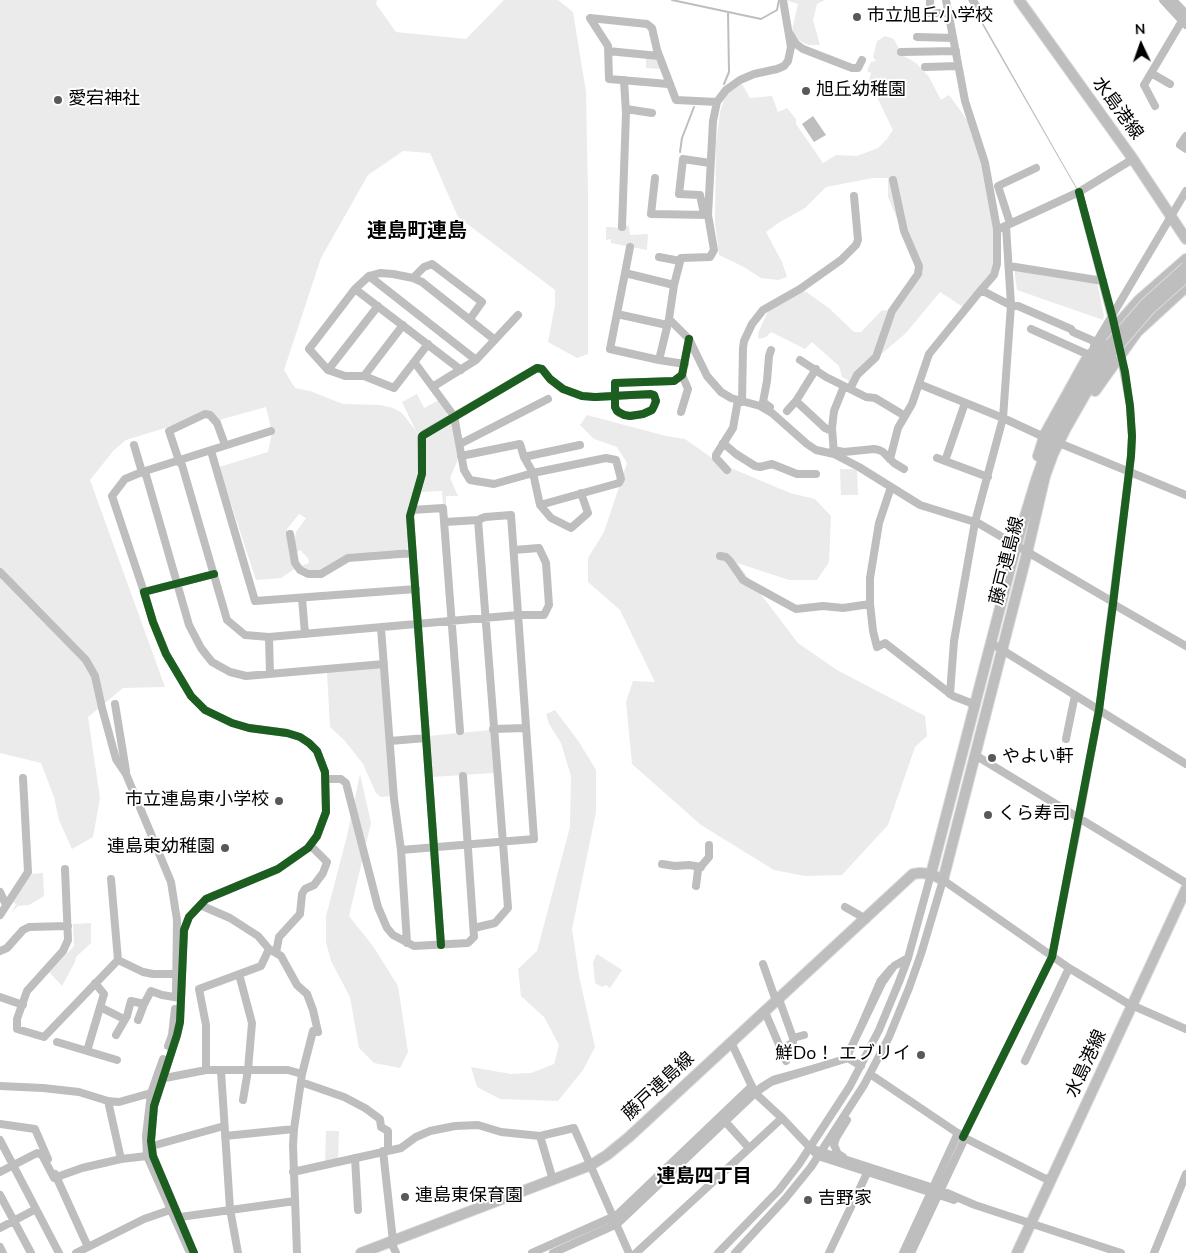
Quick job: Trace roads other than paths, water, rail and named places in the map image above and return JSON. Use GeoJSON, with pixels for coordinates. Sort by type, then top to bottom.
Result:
{"type":"FeatureCollection","features":[{"type":"Feature","properties":{"kind":"main road","name":"水島港線"},"geometry":{"type":"LineString","coordinates":[[1019,0],[1134,159],[1186,239]]}},
{"type":"Feature","properties":{"kind":"main road"},"geometry":{"type":"LineString","coordinates":[[1026,511],[1029,481],[1044,437],[1088,357],[1139,300],[1186,259]]}},
{"type":"Feature","properties":{"kind":"main road","name":"藤戸連島線"},"geometry":{"type":"LineString","coordinates":[[943,880],[1027,553],[1041,491],[1053,454],[1098,372],[1146,303],[1186,267]]}},
{"type":"Feature","properties":{"kind":"main road","name":"藤戸連島線"},"geometry":{"type":"LineString","coordinates":[[361,1253],[591,1165],[629,1137],[866,920],[913,874],[920,872],[931,874],[1016,546],[1046,452],[1087,374],[1114,350],[1150,309],[1186,277]]}},
{"type":"Feature","properties":{"kind":"main road"},"geometry":{"type":"LineString","coordinates":[[1041,491],[1114,350],[1137,332],[1186,287]]}},
{"type":"Feature","properties":{"kind":"main road"},"geometry":{"type":"LineString","coordinates":[[931,874],[943,880]]}},
{"type":"Feature","properties":{"kind":"main road","name":"水島港線"},"geometry":{"type":"LineString","coordinates":[[1017,1253],[1186,889]]}},
{"type":"Feature","properties":{"kind":"street"},"geometry":{"type":"LineString","coordinates":[[706,214],[713,121],[717,102],[726,90],[740,80],[784,66],[790,55],[789,32],[783,0]]}},
{"type":"Feature","properties":{"kind":"street"},"geometry":{"type":"LineString","coordinates":[[930,0],[930,13],[949,14]]}},
{"type":"Feature","properties":{"kind":"street"},"geometry":{"type":"LineString","coordinates":[[890,459],[898,428],[912,404],[929,354],[994,275],[996,264],[997,229],[985,164],[968,111],[947,0]]}},
{"type":"Feature","properties":{"kind":"street"},"geometry":{"type":"LineString","coordinates":[[973,0],[980,13]]}},
{"type":"Feature","properties":{"kind":"street"},"geometry":{"type":"LineString","coordinates":[[1163,0],[1185,20]]}},
{"type":"Feature","properties":{"kind":"street"},"geometry":{"type":"LineString","coordinates":[[1173,0],[1185,20]]}},
{"type":"Feature","properties":{"kind":"street"},"geometry":{"type":"LineString","coordinates":[[668,84],[609,79],[608,46],[590,18],[647,24],[652,28],[668,84],[676,100],[717,102]]}},
{"type":"Feature","properties":{"kind":"street"},"geometry":{"type":"LineString","coordinates":[[1155,106],[1144,85],[1185,20]]}},
{"type":"Feature","properties":{"kind":"street"},"geometry":{"type":"LineString","coordinates":[[789,32],[796,44],[803,49],[852,68],[858,68],[862,60]]}},
{"type":"Feature","properties":{"kind":"street"},"geometry":{"type":"LineString","coordinates":[[916,37],[953,38]]}},
{"type":"Feature","properties":{"kind":"street"},"geometry":{"type":"LineString","coordinates":[[608,51],[659,56]]}},
{"type":"Feature","properties":{"kind":"street"},"geometry":{"type":"LineString","coordinates":[[901,52],[956,51]]}},
{"type":"Feature","properties":{"kind":"street"},"geometry":{"type":"LineString","coordinates":[[925,67],[958,66]]}},
{"type":"Feature","properties":{"kind":"street"},"geometry":{"type":"LineString","coordinates":[[1151,73],[1170,84]]}},
{"type":"Feature","properties":{"kind":"street"},"geometry":{"type":"LineString","coordinates":[[622,227],[626,109],[624,80]]}},
{"type":"Feature","properties":{"kind":"street"},"geometry":{"type":"LineString","coordinates":[[626,109],[652,113]]}},
{"type":"Feature","properties":{"kind":"street"},"geometry":{"type":"LineString","coordinates":[[1186,136],[1180,145],[1186,149]]}},
{"type":"Feature","properties":{"kind":"street"},"geometry":{"type":"LineString","coordinates":[[659,360],[681,258],[710,257],[714,250],[700,195],[679,194],[683,159],[710,163]]}},
{"type":"Feature","properties":{"kind":"street"},"geometry":{"type":"LineString","coordinates":[[997,229],[1078,192],[1134,159]]}},
{"type":"Feature","properties":{"kind":"street"},"geometry":{"type":"LineString","coordinates":[[953,696],[954,642],[977,522],[1003,418],[1013,306],[1008,225],[998,186],[1036,168]]}},
{"type":"Feature","properties":{"kind":"street"},"geometry":{"type":"LineString","coordinates":[[655,178],[651,214],[706,214]]}},
{"type":"Feature","properties":{"kind":"street"},"geometry":{"type":"LineString","coordinates":[[834,452],[832,431],[834,411],[857,375],[876,357],[892,311],[918,274],[919,266],[904,231],[893,180]]}},
{"type":"Feature","properties":{"kind":"street"},"geometry":{"type":"LineString","coordinates":[[1031,329],[1088,357],[1186,191]]}},
{"type":"Feature","properties":{"kind":"street"},"geometry":{"type":"LineString","coordinates":[[903,1253],[935,1192],[1050,956],[1098,709],[1132,436],[1128,388],[1114,350],[1112,315],[1078,192]]}},
{"type":"Feature","properties":{"kind":"street"},"geometry":{"type":"LineString","coordinates":[[727,470],[716,458],[717,452],[733,428],[740,401],[743,348],[747,333],[756,317],[763,310],[800,289],[841,260],[856,245],[858,235],[854,196]]}},
{"type":"Feature","properties":{"kind":"street"},"geometry":{"type":"LineString","coordinates":[[630,247],[610,350],[685,364]]}},
{"type":"Feature","properties":{"kind":"street"},"geometry":{"type":"LineString","coordinates":[[659,257],[680,261]]}},
{"type":"Feature","properties":{"kind":"street"},"geometry":{"type":"LineString","coordinates":[[413,278],[424,267],[432,264],[482,302],[470,319]]}},
{"type":"Feature","properties":{"kind":"street"},"geometry":{"type":"LineString","coordinates":[[1010,266],[1101,280]]}},
{"type":"Feature","properties":{"kind":"street"},"geometry":{"type":"LineString","coordinates":[[428,344],[394,388],[364,376],[345,376],[328,370],[308,348],[355,289],[370,276],[380,273],[413,278],[422,282],[495,340]]}},
{"type":"Feature","properties":{"kind":"street"},"geometry":{"type":"LineString","coordinates":[[625,273],[674,285]]}},
{"type":"Feature","properties":{"kind":"street"},"geometry":{"type":"LineString","coordinates":[[370,276],[476,360]]}},
{"type":"Feature","properties":{"kind":"street"},"geometry":{"type":"LineString","coordinates":[[1127,288],[1139,300]]}},
{"type":"Feature","properties":{"kind":"street"},"geometry":{"type":"LineString","coordinates":[[355,289],[461,370]]}},
{"type":"Feature","properties":{"kind":"street"},"geometry":{"type":"LineString","coordinates":[[981,290],[1013,306],[1071,329],[1096,342]]}},
{"type":"Feature","properties":{"kind":"street"},"geometry":{"type":"LineString","coordinates":[[328,370],[378,306]]}},
{"type":"Feature","properties":{"kind":"street"},"geometry":{"type":"LineString","coordinates":[[617,314],[668,322],[689,339],[707,376],[721,392],[740,401],[760,406],[778,418],[816,450],[844,452],[874,449],[884,452],[904,470]]}},
{"type":"Feature","properties":{"kind":"street"},"geometry":{"type":"LineString","coordinates":[[434,386],[476,360],[518,315]]}},
{"type":"Feature","properties":{"kind":"street"},"geometry":{"type":"LineString","coordinates":[[364,376],[403,325]]}},
{"type":"Feature","properties":{"kind":"street"},"geometry":{"type":"LineString","coordinates":[[441,945],[410,516],[422,474],[422,436],[537,368],[542,369],[550,379],[563,388],[582,396],[596,397],[631,395],[651,394],[656,397],[656,401],[652,410],[643,414],[630,416],[617,411],[615,407],[615,383],[674,381],[682,375],[689,339]]}},
{"type":"Feature","properties":{"kind":"street"},"geometry":{"type":"LineString","coordinates":[[771,350],[763,402],[777,412],[778,418]]}},
{"type":"Feature","properties":{"kind":"street"},"geometry":{"type":"LineString","coordinates":[[800,360],[847,388],[866,397],[875,398],[905,416]]}},
{"type":"Feature","properties":{"kind":"street"},"geometry":{"type":"LineString","coordinates":[[415,363],[434,386],[454,416],[462,456],[467,476],[470,480],[494,484],[532,473],[606,458],[616,460],[621,479],[618,484],[540,505]]}},
{"type":"Feature","properties":{"kind":"street"},"geometry":{"type":"LineString","coordinates":[[787,411],[796,401],[816,370]]}},
{"type":"Feature","properties":{"kind":"street"},"geometry":{"type":"LineString","coordinates":[[681,412],[688,389],[682,375]]}},
{"type":"Feature","properties":{"kind":"street"},"geometry":{"type":"LineString","coordinates":[[919,384],[1044,437]]}},
{"type":"Feature","properties":{"kind":"street"},"geometry":{"type":"LineString","coordinates":[[460,444],[548,400]]}},
{"type":"Feature","properties":{"kind":"street"},"geometry":{"type":"LineString","coordinates":[[796,401],[825,428],[832,431]]}},
{"type":"Feature","properties":{"kind":"street"},"geometry":{"type":"LineString","coordinates":[[965,403],[941,459],[988,477]]}},
{"type":"Feature","properties":{"kind":"street"},"geometry":{"type":"LineString","coordinates":[[225,445],[217,423],[210,415],[205,414],[169,431],[182,465],[228,620],[245,635],[268,637],[518,615],[544,615],[549,605],[546,563],[539,548],[514,550]]}},
{"type":"Feature","properties":{"kind":"street"},"geometry":{"type":"LineString","coordinates":[[178,975],[185,927],[189,917],[206,899],[278,869],[295,858],[317,836],[326,812],[326,780],[322,761],[316,751],[300,737],[232,723],[205,710],[191,696],[166,654],[153,622],[112,496],[125,479],[142,472],[271,431]]}},
{"type":"Feature","properties":{"kind":"street"},"geometry":{"type":"LineString","coordinates":[[723,443],[755,466],[760,467],[772,464],[796,474],[816,474]]}},
{"type":"Feature","properties":{"kind":"street"},"geometry":{"type":"LineString","coordinates":[[462,456],[520,444],[532,473],[540,505],[551,518],[570,528],[588,514],[580,494]]}},
{"type":"Feature","properties":{"kind":"street"},"geometry":{"type":"LineString","coordinates":[[1064,444],[1186,496]]}},
{"type":"Feature","properties":{"kind":"street"},"geometry":{"type":"LineString","coordinates":[[134,445],[142,472],[146,475],[189,625],[201,648],[212,662],[230,672],[246,676],[384,664]]}},
{"type":"Feature","properties":{"kind":"street"},"geometry":{"type":"LineString","coordinates":[[524,457],[580,445]]}},
{"type":"Feature","properties":{"kind":"street"},"geometry":{"type":"LineString","coordinates":[[211,451],[255,602],[416,589]]}},
{"type":"Feature","properties":{"kind":"street"},"geometry":{"type":"LineString","coordinates":[[834,452],[920,506],[977,522],[1186,646]]}},
{"type":"Feature","properties":{"kind":"street"},"geometry":{"type":"LineString","coordinates":[[891,487],[879,523],[870,578],[870,604],[877,647],[885,643],[953,696],[976,705]]}},
{"type":"Feature","properties":{"kind":"street"},"geometry":{"type":"LineString","coordinates":[[412,510],[443,508],[460,731]]}},
{"type":"Feature","properties":{"kind":"street"},"geometry":{"type":"LineString","coordinates":[[401,850],[534,839],[511,515],[445,522]]}},
{"type":"Feature","properties":{"kind":"street"},"geometry":{"type":"LineString","coordinates":[[474,928],[495,924],[508,908],[478,520]]}},
{"type":"Feature","properties":{"kind":"street"},"geometry":{"type":"LineString","coordinates":[[290,534],[295,563],[300,570],[308,574],[321,574],[348,558],[413,553]]}},
{"type":"Feature","properties":{"kind":"street"},"geometry":{"type":"LineString","coordinates":[[720,556],[726,557],[730,561],[743,580],[796,609],[823,606],[843,608],[870,604]]}},
{"type":"Feature","properties":{"kind":"street"},"geometry":{"type":"LineString","coordinates":[[0,572],[86,660],[95,676],[116,759],[126,774],[171,882],[176,923],[178,1035],[155,1093],[149,1150],[190,1253]]}},
{"type":"Feature","properties":{"kind":"street"},"geometry":{"type":"LineString","coordinates":[[144,592],[214,574]]}},
{"type":"Feature","properties":{"kind":"street"},"geometry":{"type":"LineString","coordinates":[[302,598],[305,634]]}},
{"type":"Feature","properties":{"kind":"street"},"geometry":{"type":"LineString","coordinates":[[381,628],[394,799],[401,850],[407,943]]}},
{"type":"Feature","properties":{"kind":"street"},"geometry":{"type":"LineString","coordinates":[[268,637],[270,674]]}},
{"type":"Feature","properties":{"kind":"street"},"geometry":{"type":"LineString","coordinates":[[992,643],[1186,764]]}},
{"type":"Feature","properties":{"kind":"street"},"geometry":{"type":"LineString","coordinates":[[1066,739],[1075,695]]}},
{"type":"Feature","properties":{"kind":"street"},"geometry":{"type":"LineString","coordinates":[[115,704],[126,774]]}},
{"type":"Feature","properties":{"kind":"street"},"geometry":{"type":"LineString","coordinates":[[494,729],[526,728]]}},
{"type":"Feature","properties":{"kind":"street"},"geometry":{"type":"LineString","coordinates":[[390,741],[426,738]]}},
{"type":"Feature","properties":{"kind":"street"},"geometry":{"type":"LineString","coordinates":[[975,755],[1186,883]]}},
{"type":"Feature","properties":{"kind":"street"},"geometry":{"type":"LineString","coordinates":[[326,780],[341,779],[346,783],[378,907],[387,928],[393,935],[414,946],[468,943],[474,937],[463,776]]}},
{"type":"Feature","properties":{"kind":"street"},"geometry":{"type":"LineString","coordinates":[[0,914],[28,872],[23,778]]}},
{"type":"Feature","properties":{"kind":"street"},"geometry":{"type":"LineString","coordinates":[[206,1070],[206,1024],[199,989],[261,966],[279,937],[300,914],[302,894],[305,889],[314,885],[323,873],[327,862],[310,845]]}},
{"type":"Feature","properties":{"kind":"street"},"geometry":{"type":"LineString","coordinates":[[696,886],[697,874],[709,857],[709,845]]}},
{"type":"Feature","properties":{"kind":"street"},"geometry":{"type":"LineString","coordinates":[[662,864],[701,867]]}},
{"type":"Feature","properties":{"kind":"street"},"geometry":{"type":"LineString","coordinates":[[65,869],[67,944],[27,991],[18,1020],[17,1029],[44,1037],[118,960],[111,879]]}},
{"type":"Feature","properties":{"kind":"street"},"geometry":{"type":"LineString","coordinates":[[718,1253],[779,1190],[836,1109],[861,1066],[891,1004],[908,958],[931,874]]}},
{"type":"Feature","properties":{"kind":"street"},"geometry":{"type":"LineString","coordinates":[[735,1253],[785,1199],[820,1154],[870,1074],[889,1037],[909,988],[943,880],[1069,968],[1132,1006],[1186,1029]]}},
{"type":"Feature","properties":{"kind":"street"},"geometry":{"type":"LineString","coordinates":[[0,892],[6,905]]}},
{"type":"Feature","properties":{"kind":"street"},"geometry":{"type":"LineString","coordinates":[[200,905],[230,918],[258,936],[272,951],[281,956],[297,985],[307,994],[313,1010],[318,1032],[313,1031],[301,1078],[294,1129],[297,1253]]}},
{"type":"Feature","properties":{"kind":"street"},"geometry":{"type":"LineString","coordinates":[[845,907],[866,920]]}},
{"type":"Feature","properties":{"kind":"street"},"geometry":{"type":"LineString","coordinates":[[176,923],[185,927]]}},
{"type":"Feature","properties":{"kind":"street"},"geometry":{"type":"LineString","coordinates":[[0,951],[6,948],[23,930],[29,927],[68,926]]}},
{"type":"Feature","properties":{"kind":"street"},"geometry":{"type":"LineString","coordinates":[[848,1058],[849,1052],[882,983],[894,966],[908,958]]}},
{"type":"Feature","properties":{"kind":"street"},"geometry":{"type":"LineString","coordinates":[[118,960],[143,972],[158,975],[178,975]]}},
{"type":"Feature","properties":{"kind":"street"},"geometry":{"type":"LineString","coordinates":[[763,964],[793,1038],[793,1043],[780,1049]]}},
{"type":"Feature","properties":{"kind":"street"},"geometry":{"type":"LineString","coordinates":[[1025,1061],[1069,968]]}},
{"type":"Feature","properties":{"kind":"street"},"geometry":{"type":"LineString","coordinates":[[239,974],[252,1023],[243,1100]]}},
{"type":"Feature","properties":{"kind":"street"},"geometry":{"type":"LineString","coordinates":[[87,1051],[104,994],[95,983]]}},
{"type":"Feature","properties":{"kind":"street"},"geometry":{"type":"LineString","coordinates":[[138,1020],[151,991],[178,998]]}},
{"type":"Feature","properties":{"kind":"street"},"geometry":{"type":"LineString","coordinates":[[0,997],[23,1005]]}},
{"type":"Feature","properties":{"kind":"street"},"geometry":{"type":"LineString","coordinates":[[116,1035],[127,1016],[131,1001],[144,1004]]}},
{"type":"Feature","properties":{"kind":"street"},"geometry":{"type":"LineString","coordinates":[[100,1007],[124,1019]]}},
{"type":"Feature","properties":{"kind":"street"},"geometry":{"type":"LineString","coordinates":[[765,1012],[786,1061]]}},
{"type":"Feature","properties":{"kind":"street"},"geometry":{"type":"LineString","coordinates":[[793,1038],[804,1035]]}},
{"type":"Feature","properties":{"kind":"street"},"geometry":{"type":"LineString","coordinates":[[57,1042],[117,1060]]}},
{"type":"Feature","properties":{"kind":"street"},"geometry":{"type":"LineString","coordinates":[[731,1042],[754,1090],[810,1148],[820,1154],[1121,1253]]}},
{"type":"Feature","properties":{"kind":"street"},"geometry":{"type":"LineString","coordinates":[[552,1253],[615,1220],[754,1090],[771,1082],[848,1058],[861,1066]]}},
{"type":"Feature","properties":{"kind":"street"},"geometry":{"type":"LineString","coordinates":[[159,1079],[206,1070],[288,1070],[365,1108],[380,1119],[381,1127],[388,1131],[385,1151],[392,1242],[396,1253]]}},
{"type":"Feature","properties":{"kind":"street"},"geometry":{"type":"LineString","coordinates":[[221,1070],[230,1209],[238,1253]]}},
{"type":"Feature","properties":{"kind":"street"},"geometry":{"type":"LineString","coordinates":[[870,1074],[962,1136],[1044,1178],[1051,1179]]}},
{"type":"Feature","properties":{"kind":"street"},"geometry":{"type":"LineString","coordinates":[[0,1086],[79,1092],[108,1101],[119,1102],[155,1093]]}},
{"type":"Feature","properties":{"kind":"street"},"geometry":{"type":"LineString","coordinates":[[108,1101],[121,1159]]}},
{"type":"Feature","properties":{"kind":"street"},"geometry":{"type":"LineString","coordinates":[[853,1102],[851,1113],[836,1138],[834,1145],[838,1154],[869,1170]]}},
{"type":"Feature","properties":{"kind":"street"},"geometry":{"type":"LineString","coordinates":[[636,1253],[782,1118]]}},
{"type":"Feature","properties":{"kind":"street"},"geometry":{"type":"LineString","coordinates":[[723,1119],[750,1148]]}},
{"type":"Feature","properties":{"kind":"street"},"geometry":{"type":"LineString","coordinates":[[0,1124],[35,1129],[88,1247]]}},
{"type":"Feature","properties":{"kind":"street"},"geometry":{"type":"LineString","coordinates":[[294,1172],[401,1148],[416,1137],[430,1131],[455,1126],[478,1125],[501,1132],[540,1136],[574,1128],[629,1253]]}},
{"type":"Feature","properties":{"kind":"street"},"geometry":{"type":"LineString","coordinates":[[56,1177],[82,1168],[121,1159],[224,1126]]}},
{"type":"Feature","properties":{"kind":"street"},"geometry":{"type":"LineString","coordinates":[[225,1136],[294,1129]]}},
{"type":"Feature","properties":{"kind":"street"},"geometry":{"type":"LineString","coordinates":[[540,1136],[553,1180]]}},
{"type":"Feature","properties":{"kind":"street"},"geometry":{"type":"LineString","coordinates":[[0,1140],[59,1253]]}},
{"type":"Feature","properties":{"kind":"street"},"geometry":{"type":"LineString","coordinates":[[0,1172],[37,1153],[42,1155],[54,1178],[56,1177]]}},
{"type":"Feature","properties":{"kind":"street"},"geometry":{"type":"LineString","coordinates":[[820,1154],[845,1159]]}},
{"type":"Feature","properties":{"kind":"street"},"geometry":{"type":"LineString","coordinates":[[355,1158],[358,1210]]}},
{"type":"Feature","properties":{"kind":"street"},"geometry":{"type":"LineString","coordinates":[[830,1253],[869,1170]]}},
{"type":"Feature","properties":{"kind":"street"},"geometry":{"type":"LineString","coordinates":[[1154,1253],[1186,1174]]}},
{"type":"Feature","properties":{"kind":"street"},"geometry":{"type":"LineString","coordinates":[[911,1253],[935,1192]]}},
{"type":"Feature","properties":{"kind":"street"},"geometry":{"type":"LineString","coordinates":[[0,1195],[31,1253]]}},
{"type":"Feature","properties":{"kind":"street"},"geometry":{"type":"LineString","coordinates":[[76,1253],[144,1219],[175,1213],[295,1201]]}},
{"type":"Feature","properties":{"kind":"street"},"geometry":{"type":"LineString","coordinates":[[0,1228],[36,1209]]}},
{"type":"Feature","properties":{"kind":"street"},"geometry":{"type":"LineString","coordinates":[[175,1213],[194,1253]]}},
{"type":"Feature","properties":{"kind":"street"},"geometry":{"type":"LineString","coordinates":[[532,1253],[615,1220]]}},
{"type":"Feature","properties":{"kind":"street"},"geometry":{"type":"LineString","coordinates":[[0,1247],[3,1253]]}},
{"type":"Feature","properties":{"kind":"waterway"},"geometry":{"type":"LineString","coordinates":[[672,0],[761,19],[777,10],[779,0]]}},
{"type":"Feature","properties":{"kind":"waterway"},"geometry":{"type":"LineString","coordinates":[[724,84],[729,72],[728,12]]}},
{"type":"Feature","properties":{"kind":"waterway"},"geometry":{"type":"LineString","coordinates":[[680,152],[682,138],[694,107]]}},
{"type":"Feature","properties":{"kind":"place","name":"市立旭丘小学校"},"geometry":{"type":"Point","coordinates":[857,17]}},
{"type":"Feature","properties":{"kind":"place","name":"旭丘幼稚園"},"geometry":{"type":"Point","coordinates":[806,91]}},
{"type":"Feature","properties":{"kind":"place","name":"愛宕神社"},"geometry":{"type":"Point","coordinates":[58,100]}},
{"type":"Feature","properties":{"kind":"place","name":"やよい軒"},"geometry":{"type":"Point","coordinates":[992,758]}},
{"type":"Feature","properties":{"kind":"place","name":"市立連島東小学校"},"geometry":{"type":"Point","coordinates":[279,801]}},
{"type":"Feature","properties":{"kind":"place","name":"くら寿司"},"geometry":{"type":"Point","coordinates":[988,815]}},
{"type":"Feature","properties":{"kind":"place","name":"連島東幼稚園"},"geometry":{"type":"Point","coordinates":[225,848]}},
{"type":"Feature","properties":{"kind":"place","name":"鮮Do！ エブリイ"},"geometry":{"type":"Point","coordinates":[921,1055]}},
{"type":"Feature","properties":{"kind":"place","name":"連島東保育園"},"geometry":{"type":"Point","coordinates":[405,1197]}},
{"type":"Feature","properties":{"kind":"place","name":"吉野家"},"geometry":{"type":"Point","coordinates":[808,1200]}},
{"type":"Feature","properties":{"kind":"district","name":"連島町連島"},"geometry":{"type":"Point","coordinates":[417,232]}},
{"type":"Feature","properties":{"kind":"district","name":"連島四丁目"},"geometry":{"type":"Point","coordinates":[704,1177]}}]}
